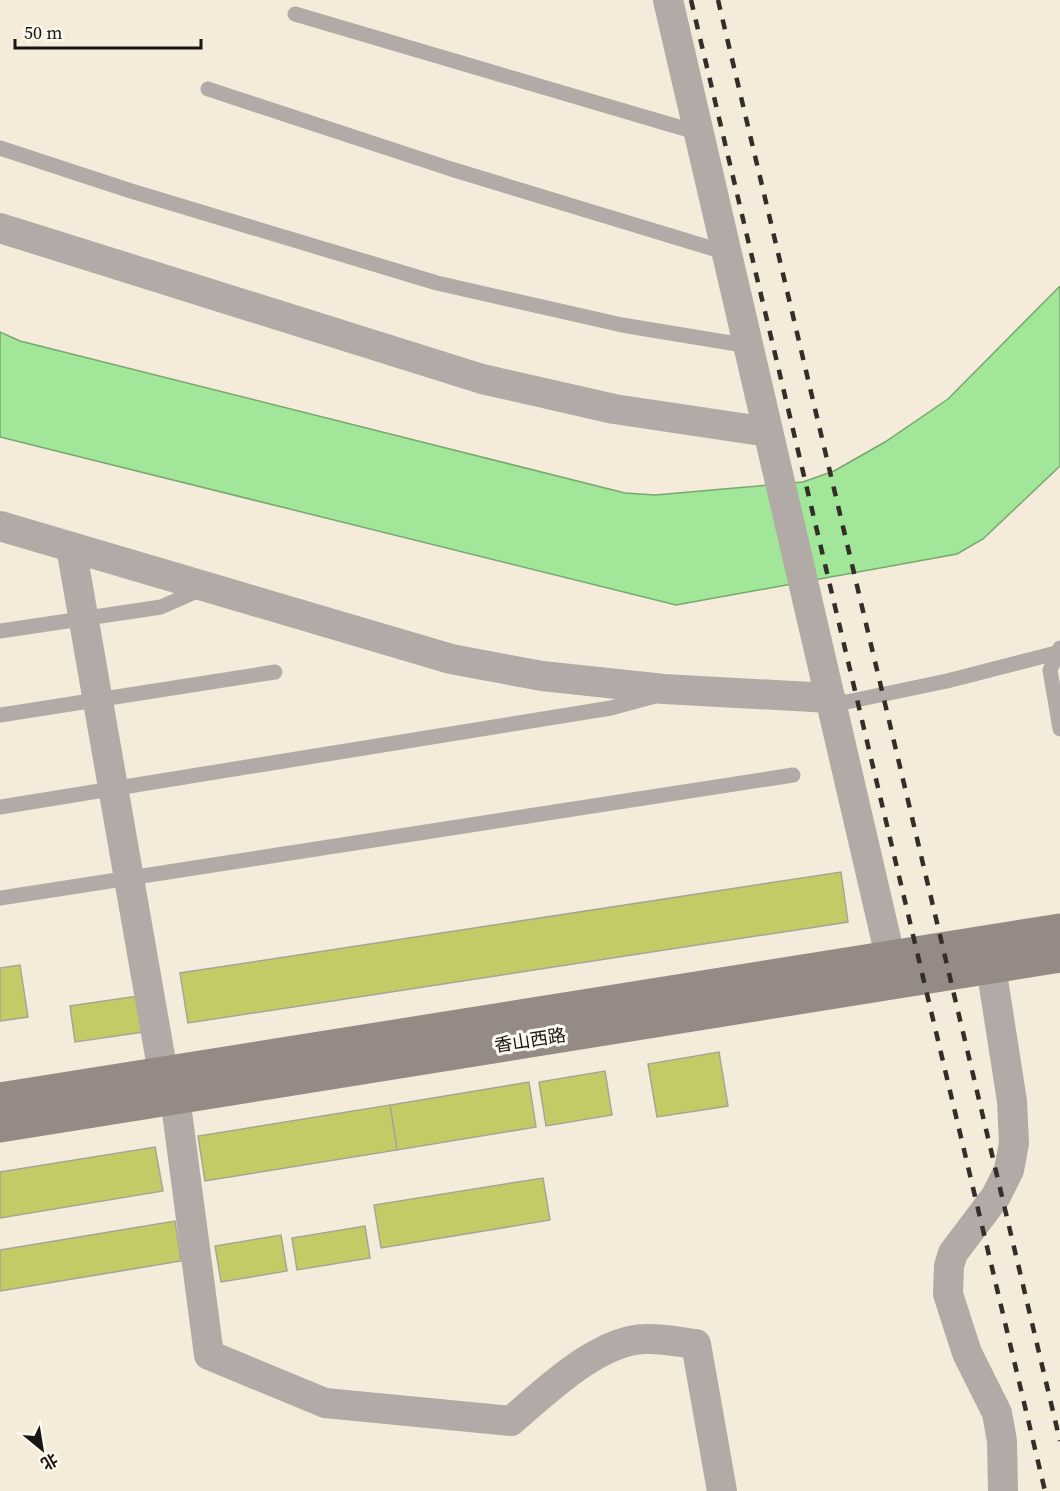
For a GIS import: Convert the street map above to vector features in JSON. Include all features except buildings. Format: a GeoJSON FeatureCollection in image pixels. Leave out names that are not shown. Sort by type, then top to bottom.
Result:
{"type":"FeatureCollection","features":[{"type":"Feature","properties":{"kind":"main road","name":"香山西路"},"geometry":{"type":"LineString","coordinates":[[0,1126],[169,1085],[890,956],[1060,930]]}},
{"type":"Feature","properties":{"kind":"main road","name":"香山西路"},"geometry":{"type":"LineString","coordinates":[[0,1099],[169,1085],[1060,956]]}},
{"type":"Feature","properties":{"kind":"street"},"geometry":{"type":"LineString","coordinates":[[668,0],[890,956]]}},
{"type":"Feature","properties":{"kind":"street"},"geometry":{"type":"LineString","coordinates":[[0,228],[482,379],[614,409],[770,440]]}},
{"type":"Feature","properties":{"kind":"street"},"geometry":{"type":"LineString","coordinates":[[3,528],[451,659],[542,676],[679,690],[831,701]]}},
{"type":"Feature","properties":{"kind":"street"},"geometry":{"type":"LineString","coordinates":[[71,547],[129,878],[169,1085],[209,1355],[325,1403],[511,1421],[548,1388],[611,1346],[644,1339],[696,1344],[722,1491]]}},
{"type":"Feature","properties":{"kind":"street"},"geometry":{"type":"LineString","coordinates":[[991,967],[1012,1101],[1014,1143],[1009,1170],[996,1196],[953,1253],[949,1266],[948,1294],[967,1353],[997,1413],[1002,1441],[1004,1491]]}},
{"type":"Feature","properties":{"kind":"lane"},"geometry":{"type":"LineString","coordinates":[[296,14],[699,133]]}},
{"type":"Feature","properties":{"kind":"lane"},"geometry":{"type":"LineString","coordinates":[[208,89],[451,169],[727,254]]}},
{"type":"Feature","properties":{"kind":"lane"},"geometry":{"type":"LineString","coordinates":[[0,148],[130,191],[437,283],[622,325],[748,346]]}},
{"type":"Feature","properties":{"kind":"lane"},"geometry":{"type":"LineString","coordinates":[[0,631],[161,607],[207,587]]}},
{"type":"Feature","properties":{"kind":"lane"},"geometry":{"type":"LineString","coordinates":[[831,701],[947,681],[1058,650]]}},
{"type":"Feature","properties":{"kind":"lane"},"geometry":{"type":"LineString","coordinates":[[1058,650],[1050,670],[1060,729]]}},
{"type":"Feature","properties":{"kind":"lane"},"geometry":{"type":"LineString","coordinates":[[0,715],[275,672]]}},
{"type":"Feature","properties":{"kind":"lane"},"geometry":{"type":"LineString","coordinates":[[0,807],[611,708],[679,690]]}},
{"type":"Feature","properties":{"kind":"lane"},"geometry":{"type":"LineString","coordinates":[[0,898],[794,776]]}},
{"type":"Feature","properties":{"kind":"shaded area"},"geometry":{"type":"Polygon","coordinates":[[[1060,286],[1060,466],[983,539],[957,554],[676,605],[0,437],[0,332],[20,341],[625,493],[655,495],[803,482],[834,471],[885,442],[948,399],[1060,286]]]}},
{"type":"Feature","properties":{"kind":"railway"},"geometry":{"type":"LineString","coordinates":[[691,0],[1045,1491]]}},
{"type":"Feature","properties":{"kind":"railway"},"geometry":{"type":"LineString","coordinates":[[718,0],[1060,1441]]}}]}
